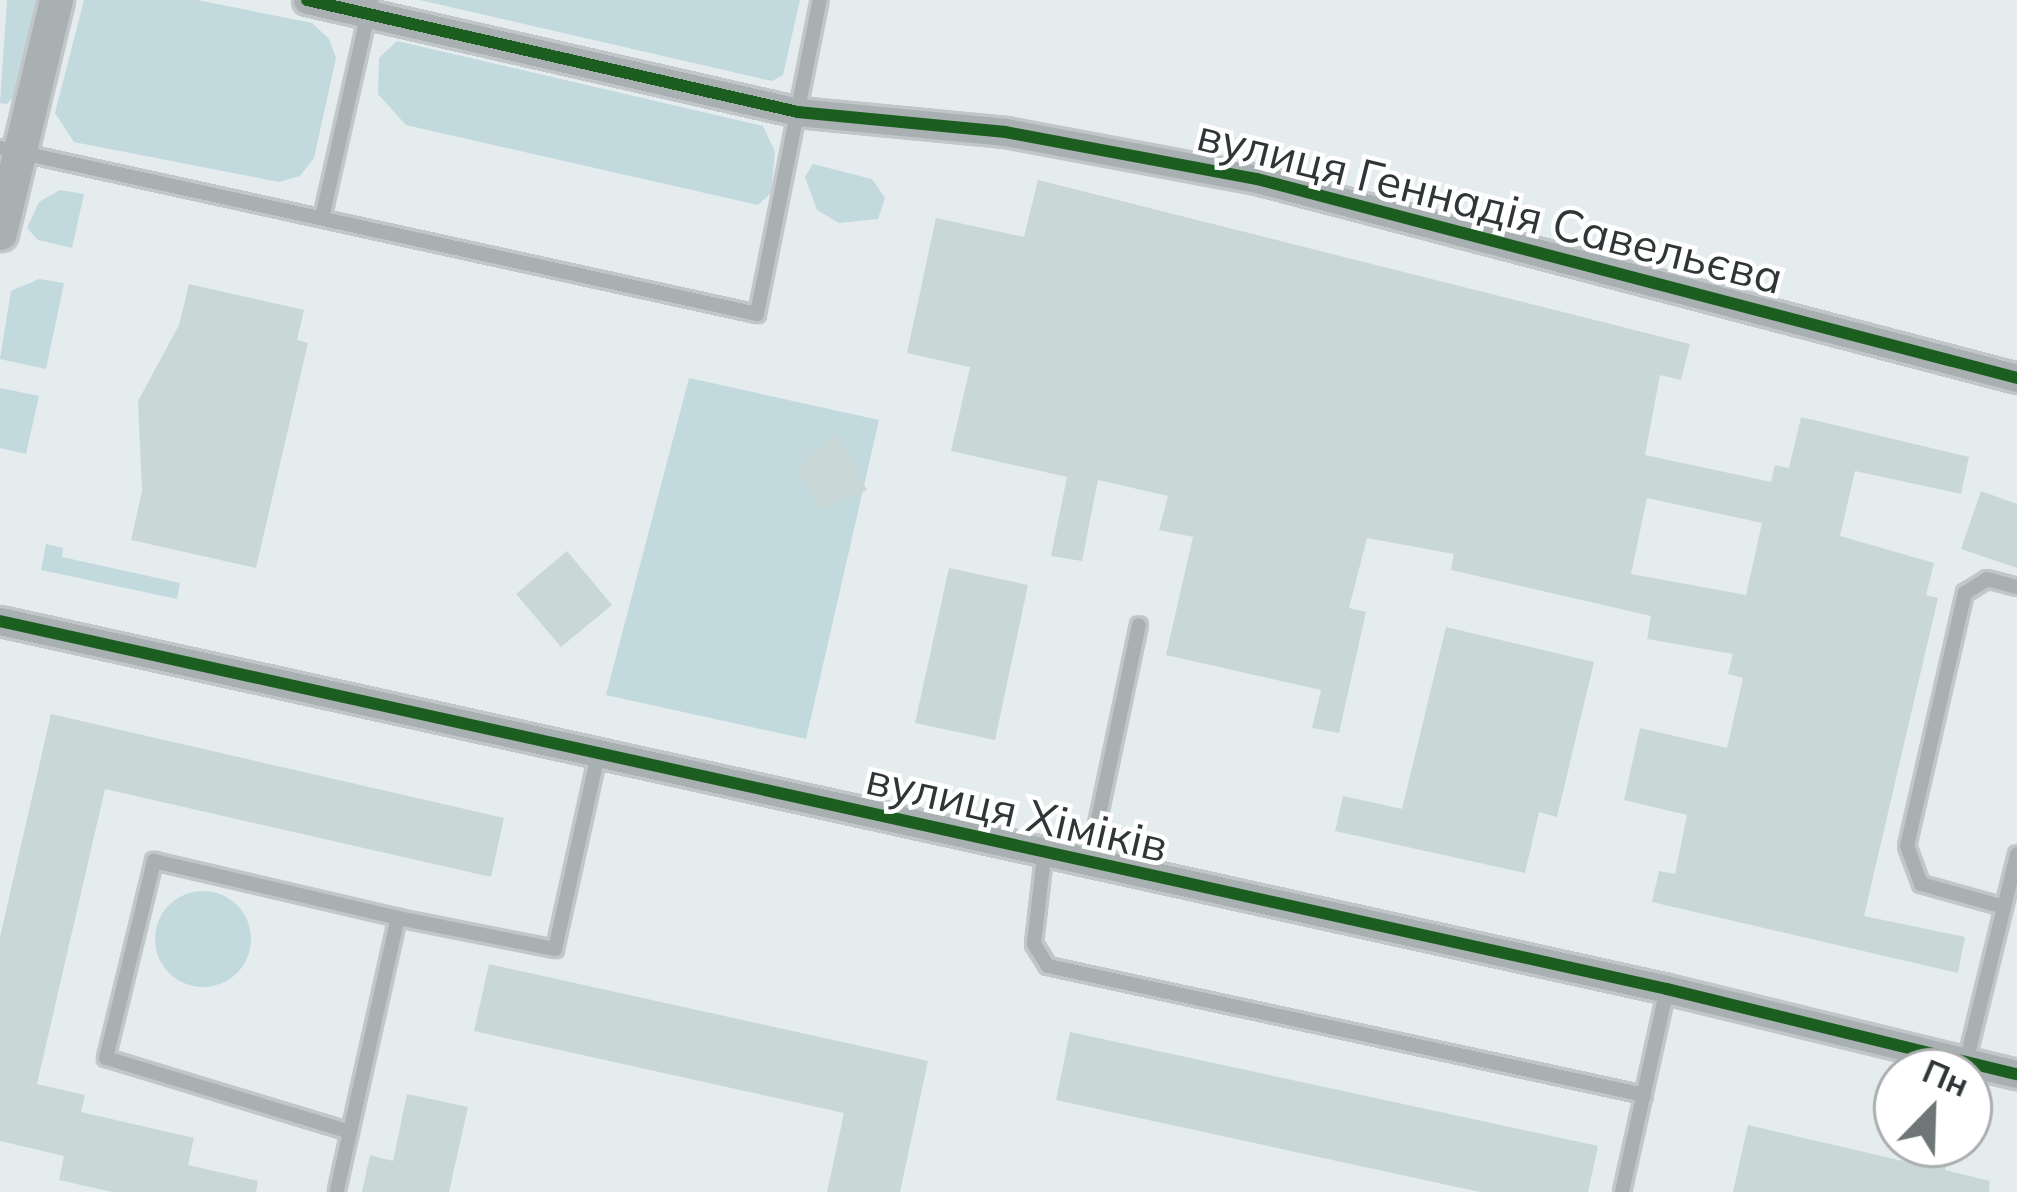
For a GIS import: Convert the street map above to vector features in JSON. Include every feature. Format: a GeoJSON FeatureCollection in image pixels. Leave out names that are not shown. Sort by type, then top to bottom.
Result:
{"type":"FeatureCollection","features":[{"type":"Feature","properties":{"kind":"street"},"geometry":{"type":"LineString","coordinates":[[0,233],[10,150],[56,0]]}},
{"type":"Feature","properties":{"kind":"street","name":"вулиця Геннадія Савельєва"},"geometry":{"type":"LineString","coordinates":[[307,0],[369,7],[798,112],[1005,132],[1257,178],[2017,378]]}},
{"type":"Feature","properties":{"kind":"street","name":"вулиця Хіміків"},"geometry":{"type":"LineString","coordinates":[[0,621],[1088,867],[1666,989],[1905,1048]]}},
{"type":"Feature","properties":{"kind":"lane"},"geometry":{"type":"LineString","coordinates":[[10,150],[757,314],[820,0]]}},
{"type":"Feature","properties":{"kind":"lane"},"geometry":{"type":"LineString","coordinates":[[322,218],[369,7]]}},
{"type":"Feature","properties":{"kind":"lane"},"geometry":{"type":"LineString","coordinates":[[2004,907],[1921,884],[1907,846],[1965,593],[1987,579],[2017,587]]}},
{"type":"Feature","properties":{"kind":"lane"},"geometry":{"type":"LineString","coordinates":[[1088,867],[1139,625]]}},
{"type":"Feature","properties":{"kind":"lane"},"geometry":{"type":"LineString","coordinates":[[350,1132],[106,1058],[154,861],[555,949],[598,755]]}},
{"type":"Feature","properties":{"kind":"lane"},"geometry":{"type":"LineString","coordinates":[[1970,1048],[2017,854]]}},
{"type":"Feature","properties":{"kind":"lane"},"geometry":{"type":"LineString","coordinates":[[1044,857],[1034,944],[1048,966],[1644,1095]]}},
{"type":"Feature","properties":{"kind":"lane"},"geometry":{"type":"LineString","coordinates":[[338,1190],[398,918]]}},
{"type":"Feature","properties":{"kind":"lane"},"geometry":{"type":"LineString","coordinates":[[1622,1192],[1666,989]]}},
{"type":"Feature","properties":{"kind":"shaded area"},"geometry":{"type":"Polygon","coordinates":[[[7,0],[38,0],[19,90],[7,104],[0,103],[7,0]]]}},
{"type":"Feature","properties":{"kind":"shaded area"},"geometry":{"type":"Polygon","coordinates":[[[84,0],[197,0],[312,23],[329,39],[336,58],[314,158],[300,176],[279,182],[74,142],[55,113],[84,0]]]}},
{"type":"Feature","properties":{"kind":"shaded area"},"geometry":{"type":"Polygon","coordinates":[[[420,0],[800,0],[783,75],[772,81],[420,0]]]}},
{"type":"Feature","properties":{"kind":"shaded area"},"geometry":{"type":"Polygon","coordinates":[[[397,41],[763,126],[775,152],[771,193],[758,205],[406,125],[378,94],[379,58],[397,41]]]}},
{"type":"Feature","properties":{"kind":"shaded area"},"geometry":{"type":"Polygon","coordinates":[[[813,164],[872,179],[885,198],[878,219],[839,223],[817,210],[805,177],[813,164]]]}},
{"type":"Feature","properties":{"kind":"shaded area"},"geometry":{"type":"Polygon","coordinates":[[[60,190],[84,194],[72,248],[38,240],[27,228],[39,202],[60,190]]]}},
{"type":"Feature","properties":{"kind":"shaded area"},"geometry":{"type":"Polygon","coordinates":[[[39,279],[64,283],[46,369],[0,359],[11,291],[39,279]]]}},
{"type":"Feature","properties":{"kind":"shaded area"},"geometry":{"type":"Polygon","coordinates":[[[689,378],[879,420],[806,739],[606,695],[689,378]]]}},
{"type":"Feature","properties":{"kind":"shaded area"},"geometry":{"type":"Polygon","coordinates":[[[0,388],[39,396],[26,454],[0,448],[0,388]]]}},
{"type":"Feature","properties":{"kind":"shaded area"},"geometry":{"type":"Polygon","coordinates":[[[46,544],[63,548],[62,557],[180,583],[177,599],[41,570],[46,544]]]}},
{"type":"Feature","properties":{"kind":"shaded area"},"geometry":{"type":"Polygon","coordinates":[[[203,891],[237,905],[251,939],[237,973],[203,987],[169,973],[155,939],[169,905],[203,891]]]}},
{"type":"Feature","properties":{"kind":"building"},"geometry":{"type":"Polygon","coordinates":[[[1038,180],[1690,344],[1681,380],[1660,375],[1645,455],[1771,482],[1775,465],[1789,468],[1801,417],[1969,457],[1961,494],[1855,471],[1840,536],[1934,563],[1926,595],[1938,598],[1864,916],[1965,937],[1958,973],[1652,902],[1659,871],[1675,874],[1687,815],[1624,800],[1640,728],[1727,748],[1743,678],[1728,674],[1733,654],[1647,639],[1651,616],[1451,570],[1454,554],[1367,538],[1349,608],[1366,612],[1339,733],[1312,728],[1321,690],[1166,655],[1193,537],[1159,530],[1168,496],[1098,480],[1082,561],[1051,556],[1067,477],[951,451],[970,367],[907,353],[936,218],[1024,237],[1038,180]],[[1647,498],[1631,574],[1746,595],[1762,523],[1647,498]]]}},
{"type":"Feature","properties":{"kind":"building"},"geometry":{"type":"Polygon","coordinates":[[[189,284],[304,310],[297,340],[308,343],[256,568],[131,540],[142,491],[138,401],[179,325],[189,284]]]}},
{"type":"Feature","properties":{"kind":"building"},"geometry":{"type":"Polygon","coordinates":[[[837,434],[867,490],[822,511],[796,466],[837,434]]]}},
{"type":"Feature","properties":{"kind":"building"},"geometry":{"type":"Polygon","coordinates":[[[1981,491],[2017,504],[2017,568],[1961,549],[1981,491]]]}},
{"type":"Feature","properties":{"kind":"building"},"geometry":{"type":"Polygon","coordinates":[[[567,551],[612,605],[561,647],[516,594],[567,551]]]}},
{"type":"Feature","properties":{"kind":"building"},"geometry":{"type":"Polygon","coordinates":[[[949,568],[1028,585],[995,740],[915,723],[949,568]]]}},
{"type":"Feature","properties":{"kind":"building"},"geometry":{"type":"Polygon","coordinates":[[[1446,627],[1594,662],[1557,817],[1539,812],[1525,873],[1335,831],[1343,796],[1402,809],[1446,627]]]}},
{"type":"Feature","properties":{"kind":"building"},"geometry":{"type":"Polygon","coordinates":[[[51,714],[504,818],[491,877],[105,789],[37,1084],[85,1095],[81,1112],[194,1138],[188,1165],[258,1181],[256,1192],[112,1192],[59,1180],[64,1156],[0,1141],[0,937],[51,714]]]}},
{"type":"Feature","properties":{"kind":"building"},"geometry":{"type":"Polygon","coordinates":[[[489,964],[928,1061],[900,1192],[827,1192],[844,1113],[474,1031],[489,964]]]}},
{"type":"Feature","properties":{"kind":"building"},"geometry":{"type":"Polygon","coordinates":[[[1070,1032],[1598,1146],[1588,1192],[1480,1192],[1056,1100],[1070,1032]]]}},
{"type":"Feature","properties":{"kind":"building"},"geometry":{"type":"Polygon","coordinates":[[[407,1094],[468,1107],[449,1192],[362,1192],[370,1155],[393,1161],[407,1094]]]}},
{"type":"Feature","properties":{"kind":"building"},"geometry":{"type":"Polygon","coordinates":[[[1748,1125],[1873,1154],[1873,1168],[1945,1168],[1990,1181],[1989,1192],[1733,1192],[1748,1125]]]}},
{"type":"Feature","properties":{"kind":"cycle path"},"geometry":{"type":"LineString","coordinates":[[307,0],[798,112],[1005,132],[1257,179],[2017,378]]}},
{"type":"Feature","properties":{"kind":"cycle path"},"geometry":{"type":"LineString","coordinates":[[0,621],[1667,989],[2017,1074]]}}]}
